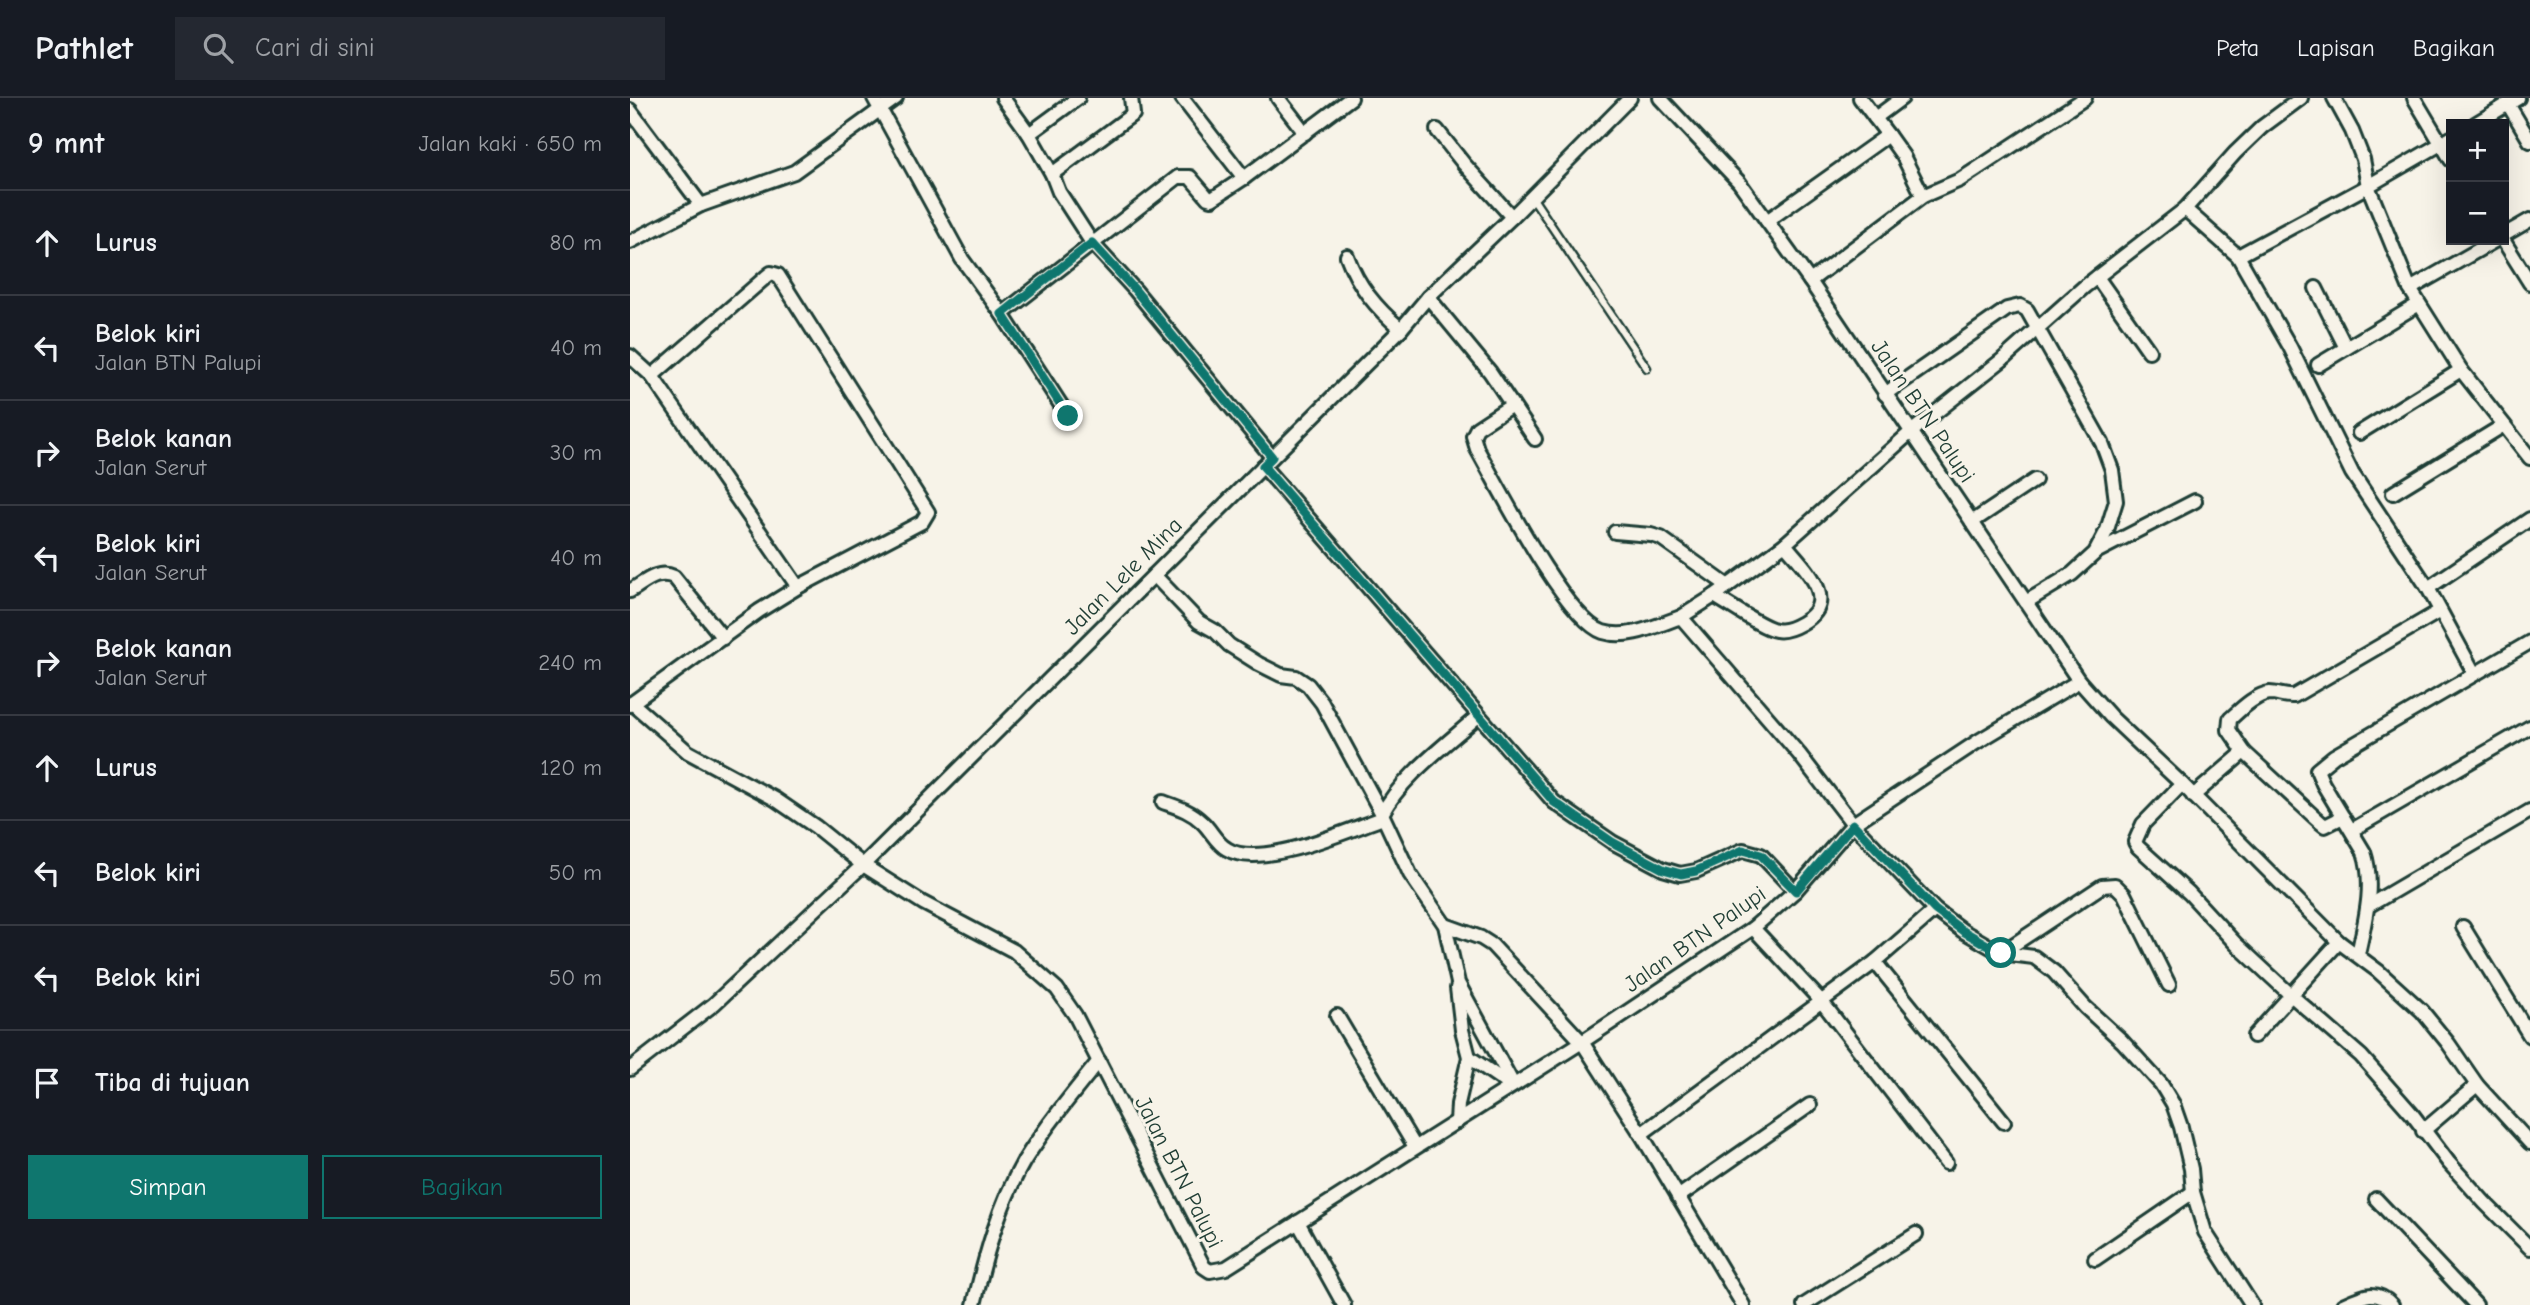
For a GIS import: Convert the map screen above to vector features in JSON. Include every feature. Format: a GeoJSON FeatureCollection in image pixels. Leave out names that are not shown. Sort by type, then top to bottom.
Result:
{"type":"FeatureCollection","features":[{"type":"Feature","properties":{"kind":"street"},"geometry":{"type":"LineString","coordinates":[[630,242],[701,205],[794,172],[878,103],[896,98]]}},
{"type":"Feature","properties":{"kind":"street"},"geometry":{"type":"LineString","coordinates":[[1003,98],[1029,134],[1059,192],[1092,243],[1135,290],[1268,462],[1478,716],[1554,802],[1612,842],[1663,869],[1681,874],[1696,871],[1734,853],[1751,851],[1761,855],[1796,891]]}},
{"type":"Feature","properties":{"kind":"street"},"geometry":{"type":"LineString","coordinates":[[1029,134],[1078,98]]}},
{"type":"Feature","properties":{"kind":"street"},"geometry":{"type":"LineString","coordinates":[[1052,174],[1133,114],[1131,98]]}},
{"type":"Feature","properties":{"kind":"street"},"geometry":{"type":"LineString","coordinates":[[1182,98],[1244,178]]}},
{"type":"Feature","properties":{"kind":"street"},"geometry":{"type":"LineString","coordinates":[[1278,98],[1305,133]]}},
{"type":"Feature","properties":{"kind":"street"},"geometry":{"type":"LineString","coordinates":[[1002,314],[1181,176],[1190,177],[1211,200],[1352,98]]}},
{"type":"Feature","properties":{"kind":"street","name":"Jalan Lele Mina"},"geometry":{"type":"LineString","coordinates":[[630,1069],[714,1004],[863,865],[1268,462],[1401,328],[1428,297],[1630,98]]}},
{"type":"Feature","properties":{"kind":"street","name":"Jalan BTN Palupi"},"geometry":{"type":"LineString","coordinates":[[631,704],[688,752],[775,799],[816,827],[863,865],[923,903],[1026,960],[1057,989],[1099,1060],[1204,1267],[1210,1271],[1226,1268],[1582,1042],[1754,928],[1796,891],[1853,824],[1977,742],[2079,681],[1810,281],[1739,182],[1660,98]]}},
{"type":"Feature","properties":{"kind":"street"},"geometry":{"type":"LineString","coordinates":[[1860,98],[1903,156],[1923,196]]}},
{"type":"Feature","properties":{"kind":"street"},"geometry":{"type":"LineString","coordinates":[[1875,118],[1902,98]]}},
{"type":"Feature","properties":{"kind":"street"},"geometry":{"type":"LineString","coordinates":[[1810,281],[1923,196],[1960,180],[2085,98]]}},
{"type":"Feature","properties":{"kind":"street"},"geometry":{"type":"LineString","coordinates":[[1512,405],[1477,428],[1473,436],[1476,449],[1559,589],[1587,621],[1603,632],[1629,634],[1681,617],[1785,544],[1911,432],[2097,277],[2185,209],[2262,127],[2301,98]]}},
{"type":"Feature","properties":{"kind":"street"},"geometry":{"type":"LineString","coordinates":[[2334,98],[2356,140],[2368,186],[2410,289],[2461,370],[2530,458]]}},
{"type":"Feature","properties":{"kind":"street"},"geometry":{"type":"LineString","coordinates":[[2238,256],[2446,141],[2414,98]]}},
{"type":"Feature","properties":{"kind":"street"},"geometry":{"type":"LineString","coordinates":[[2482,119],[2513,101],[2530,141]]}},
{"type":"Feature","properties":{"kind":"street"},"geometry":{"type":"LineString","coordinates":[[878,103],[962,259],[1002,314],[1068,416]]}},
{"type":"Feature","properties":{"kind":"street"},"geometry":{"type":"LineString","coordinates":[[630,110],[701,205]]}},
{"type":"Feature","properties":{"kind":"street"},"geometry":{"type":"LineString","coordinates":[[1437,131],[1512,217]]}},
{"type":"Feature","properties":{"kind":"street"},"geometry":{"type":"LineString","coordinates":[[1767,221],[1888,135]]}},
{"type":"Feature","properties":{"kind":"street"},"geometry":{"type":"LineString","coordinates":[[2185,209],[2238,256],[2290,347],[2352,472],[2427,588],[2474,673]]}},
{"type":"Feature","properties":{"kind":"street"},"geometry":{"type":"LineString","coordinates":[[2509,234],[2530,220]]}},
{"type":"Feature","properties":{"kind":"street"},"geometry":{"type":"LineString","coordinates":[[2410,289],[2487,245]]}},
{"type":"Feature","properties":{"kind":"street"},"geometry":{"type":"LineString","coordinates":[[2507,245],[2530,283]]}},
{"type":"Feature","properties":{"kind":"street"},"geometry":{"type":"LineString","coordinates":[[1347,256],[1366,293],[1401,328]]}},
{"type":"Feature","properties":{"kind":"street"},"geometry":{"type":"LineString","coordinates":[[631,704],[759,611],[798,587],[922,522],[928,512],[778,275],[771,273],[766,277],[652,376]]}},
{"type":"Feature","properties":{"kind":"street"},"geometry":{"type":"LineString","coordinates":[[2097,277],[2148,351]]}},
{"type":"Feature","properties":{"kind":"street"},"geometry":{"type":"LineString","coordinates":[[2316,288],[2346,348]]}},
{"type":"Feature","properties":{"kind":"street"},"geometry":{"type":"LineString","coordinates":[[1428,297],[1490,372],[1535,439]]}},
{"type":"Feature","properties":{"kind":"street"},"geometry":{"type":"LineString","coordinates":[[2318,365],[2419,304]]}},
{"type":"Feature","properties":{"kind":"street"},"geometry":{"type":"LineString","coordinates":[[1885,394],[2014,307],[2020,306],[2027,310],[2102,443],[2112,470],[2116,501],[2107,530],[2095,553]]}},
{"type":"Feature","properties":{"kind":"street"},"geometry":{"type":"LineString","coordinates":[[630,356],[652,376],[798,587]]}},
{"type":"Feature","properties":{"kind":"street"},"geometry":{"type":"LineString","coordinates":[[2359,433],[2461,370]]}},
{"type":"Feature","properties":{"kind":"street"},"geometry":{"type":"LineString","coordinates":[[2393,493],[2504,425]]}},
{"type":"Feature","properties":{"kind":"street"},"geometry":{"type":"LineString","coordinates":[[1972,522],[2035,480]]}},
{"type":"Feature","properties":{"kind":"street"},"geometry":{"type":"LineString","coordinates":[[2026,601],[2072,574],[2095,553],[2195,501]]}},
{"type":"Feature","properties":{"kind":"street"},"geometry":{"type":"LineString","coordinates":[[2427,588],[2530,519]]}},
{"type":"Feature","properties":{"kind":"street"},"geometry":{"type":"LineString","coordinates":[[1615,532],[1661,538],[1728,586]]}},
{"type":"Feature","properties":{"kind":"street"},"geometry":{"type":"LineString","coordinates":[[1714,596],[1775,631],[1794,627],[1805,621],[1819,607],[1819,591],[1785,544]]}},
{"type":"Feature","properties":{"kind":"street"},"geometry":{"type":"LineString","coordinates":[[630,592],[656,575],[667,574],[674,577],[723,638]]}},
{"type":"Feature","properties":{"kind":"street"},"geometry":{"type":"LineString","coordinates":[[1154,575],[1199,622],[1215,631],[1229,645],[1259,664],[1281,675],[1297,677],[1308,685],[1322,703],[1410,874],[1445,925],[1458,983],[1462,1030],[1469,1057],[1458,1104],[1457,1122]]}},
{"type":"Feature","properties":{"kind":"street"},"geometry":{"type":"LineString","coordinates":[[2343,817],[2325,826],[2244,752],[2229,730],[2230,719],[2258,696],[2271,693],[2284,697],[2294,696],[2440,611]]}},
{"type":"Feature","properties":{"kind":"street"},"geometry":{"type":"LineString","coordinates":[[1681,617],[1799,754],[1853,824],[1935,910],[1963,931],[2001,953],[2034,957],[2054,972],[2161,1083],[2173,1104],[2181,1127],[2191,1169],[2193,1192],[2208,1240],[2252,1305]]}},
{"type":"Feature","properties":{"kind":"street"},"geometry":{"type":"LineString","coordinates":[[2358,954],[2368,906],[2368,863],[2352,830],[2323,784],[2318,770],[2322,765],[2474,673],[2530,642]]}},
{"type":"Feature","properties":{"kind":"street"},"geometry":{"type":"LineString","coordinates":[[2079,681],[2111,717],[2182,784],[2339,942],[2358,954],[2422,1011],[2477,1085],[2530,1143]]}},
{"type":"Feature","properties":{"kind":"street"},"geometry":{"type":"LineString","coordinates":[[1163,802],[1187,811],[1202,822],[1227,849],[1240,855],[1261,856],[1301,847],[1382,816],[1396,794],[1422,766],[1478,716]]}},
{"type":"Feature","properties":{"kind":"street"},"geometry":{"type":"LineString","coordinates":[[2352,830],[2530,727]]}},
{"type":"Feature","properties":{"kind":"street"},"geometry":{"type":"LineString","coordinates":[[2193,796],[2244,752]]}},
{"type":"Feature","properties":{"kind":"street"},"geometry":{"type":"LineString","coordinates":[[2182,784],[2143,824],[2135,842],[2138,847],[2189,893],[2236,944],[2361,1056],[2485,1203],[2530,1248]]}},
{"type":"Feature","properties":{"kind":"street"},"geometry":{"type":"LineString","coordinates":[[2368,906],[2530,811]]}},
{"type":"Feature","properties":{"kind":"street"},"geometry":{"type":"LineString","coordinates":[[2001,953],[2102,886],[2115,885],[2124,894],[2169,985]]}},
{"type":"Feature","properties":{"kind":"street"},"geometry":{"type":"LineString","coordinates":[[1641,1134],[1875,962],[1935,910]]}},
{"type":"Feature","properties":{"kind":"street"},"geometry":{"type":"LineString","coordinates":[[1445,925],[1481,938],[1492,945],[1582,1042],[1641,1134],[1742,1305]]}},
{"type":"Feature","properties":{"kind":"street"},"geometry":{"type":"LineString","coordinates":[[2463,927],[2530,1036]]}},
{"type":"Feature","properties":{"kind":"street"},"geometry":{"type":"LineString","coordinates":[[1754,928],[1822,1002],[1946,1163]]}},
{"type":"Feature","properties":{"kind":"street"},"geometry":{"type":"LineString","coordinates":[[2254,1036],[2339,942]]}},
{"type":"Feature","properties":{"kind":"street"},"geometry":{"type":"LineString","coordinates":[[1875,962],[2004,1122]]}},
{"type":"Feature","properties":{"kind":"street"},"geometry":{"type":"LineString","coordinates":[[1458,983],[1512,1085]]}},
{"type":"Feature","properties":{"kind":"street"},"geometry":{"type":"LineString","coordinates":[[1338,1016],[1415,1147]]}},
{"type":"Feature","properties":{"kind":"street"},"geometry":{"type":"LineString","coordinates":[[1469,1057],[1512,1085]]}},
{"type":"Feature","properties":{"kind":"street"},"geometry":{"type":"LineString","coordinates":[[974,1305],[980,1277],[1006,1197],[1043,1132],[1099,1060]]}},
{"type":"Feature","properties":{"kind":"street"},"geometry":{"type":"LineString","coordinates":[[2423,1131],[2477,1085]]}},
{"type":"Feature","properties":{"kind":"street"},"geometry":{"type":"LineString","coordinates":[[1678,1197],[1810,1105]]}},
{"type":"Feature","properties":{"kind":"street"},"geometry":{"type":"LineString","coordinates":[[2095,1259],[2193,1192]]}},
{"type":"Feature","properties":{"kind":"street"},"geometry":{"type":"LineString","coordinates":[[2376,1199],[2476,1305]]}},
{"type":"Feature","properties":{"kind":"street"},"geometry":{"type":"LineString","coordinates":[[1298,1222],[1344,1305]]}},
{"type":"Feature","properties":{"kind":"street"},"geometry":{"type":"LineString","coordinates":[[1804,1305],[1916,1234]]}},
{"type":"Feature","properties":{"kind":"street"},"geometry":{"type":"LineString","coordinates":[[2343,1305],[2364,1295],[2376,1294],[2386,1298],[2392,1305]]}},
{"type":"Feature","properties":{"kind":"lane"},"geometry":{"type":"LineString","coordinates":[[1532,197],[1647,368]]}},
{"type":"Feature","properties":{"kind":"route"},"geometry":{"type":"LineString","coordinates":[[1068,416],[1002,314],[1092,243],[1135,290],[1272,457],[1263,466],[1554,802],[1612,842],[1663,869],[1681,874],[1696,871],[1734,853],[1751,851],[1761,855],[1796,891],[1853,824],[1935,910],[1963,931],[2001,953]]}}]}
